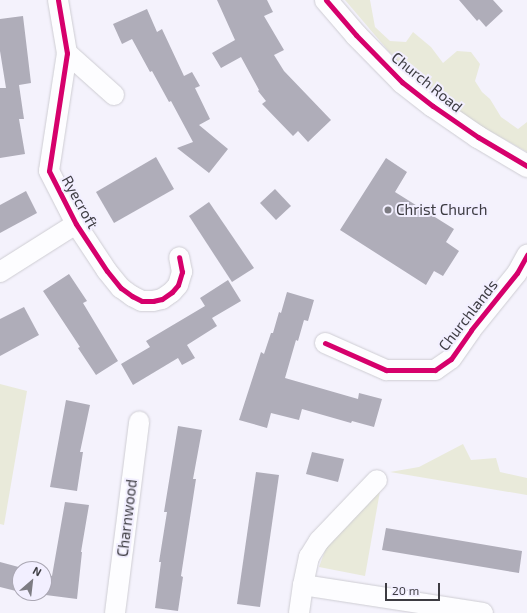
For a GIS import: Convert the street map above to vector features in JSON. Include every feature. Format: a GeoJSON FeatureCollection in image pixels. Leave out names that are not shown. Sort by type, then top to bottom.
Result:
{"type":"FeatureCollection","features":[{"type":"Feature","properties":{"kind":"street","name":"Ryecroft"},"geometry":{"type":"LineString","coordinates":[[58,0],[67,53],[49,171],[76,224],[106,271],[121,288],[142,301],[162,299],[178,285],[182,272],[179,257]]}},
{"type":"Feature","properties":{"kind":"street","name":"Church Road"},"geometry":{"type":"LineString","coordinates":[[326,0],[356,36],[402,82],[433,106],[478,137],[527,166]]}},
{"type":"Feature","properties":{"kind":"street"},"geometry":{"type":"LineString","coordinates":[[67,53],[114,95]]}},
{"type":"Feature","properties":{"kind":"street","name":"Ryecroft"},"geometry":{"type":"LineString","coordinates":[[0,272],[76,224]]}},
{"type":"Feature","properties":{"kind":"street","name":"Churchlands"},"geometry":{"type":"LineString","coordinates":[[325,343],[386,370],[435,370],[451,359],[471,330],[517,273],[527,255]]}},
{"type":"Feature","properties":{"kind":"street","name":"Charnwood"},"geometry":{"type":"LineString","coordinates":[[115,613],[139,422]]}},
{"type":"Feature","properties":{"kind":"street"},"geometry":{"type":"LineString","coordinates":[[299,613],[309,557],[319,541],[377,480]]}},
{"type":"Feature","properties":{"kind":"street"},"geometry":{"type":"LineString","coordinates":[[303,586],[483,613]]}},
{"type":"Feature","properties":{"kind":"green space"},"geometry":{"type":"Polygon","coordinates":[[[345,0],[370,0],[375,27],[390,41],[406,42],[413,32],[431,47],[443,63],[457,51],[471,52],[480,64],[475,81],[482,92],[490,99],[501,117],[518,129],[527,122],[527,152],[426,95],[345,0]]]}},
{"type":"Feature","properties":{"kind":"green space"},"geometry":{"type":"Polygon","coordinates":[[[0,384],[27,391],[4,525],[0,524],[0,384]]]}},
{"type":"Feature","properties":{"kind":"green space"},"geometry":{"type":"Polygon","coordinates":[[[463,444],[471,460],[496,458],[500,472],[527,478],[527,495],[390,472],[419,467],[463,444]]]}},
{"type":"Feature","properties":{"kind":"green space"},"geometry":{"type":"Polygon","coordinates":[[[380,491],[365,576],[319,567],[326,548],[380,491]]]}},
{"type":"Feature","properties":{"kind":"building"},"geometry":{"type":"Polygon","coordinates":[[[217,0],[267,0],[273,12],[264,16],[284,50],[274,55],[284,71],[331,120],[308,142],[298,131],[293,136],[262,104],[266,101],[258,91],[259,90],[241,57],[221,68],[212,53],[235,40],[217,0]]]}},
{"type":"Feature","properties":{"kind":"building"},"geometry":{"type":"Polygon","coordinates":[[[459,0],[493,0],[503,11],[486,27],[479,19],[477,21],[459,0]]]}},
{"type":"Feature","properties":{"kind":"building"},"geometry":{"type":"Polygon","coordinates":[[[147,9],[157,32],[162,29],[184,76],[192,72],[200,86],[195,88],[210,119],[199,125],[228,149],[209,173],[177,148],[193,142],[171,101],[169,102],[152,71],[150,72],[132,39],[122,44],[113,24],[147,9]]]}},
{"type":"Feature","properties":{"kind":"building"},"geometry":{"type":"Polygon","coordinates":[[[23,16],[31,83],[19,85],[24,119],[19,119],[25,154],[0,158],[0,88],[6,88],[0,51],[0,19],[23,16]]]}},
{"type":"Feature","properties":{"kind":"building"},"geometry":{"type":"Polygon","coordinates":[[[156,157],[174,189],[114,223],[96,192],[156,157]]]}},
{"type":"Feature","properties":{"kind":"building","name":"Christ Church"},"geometry":{"type":"Polygon","coordinates":[[[386,158],[407,172],[395,192],[454,229],[446,242],[459,251],[443,276],[434,271],[426,285],[340,230],[386,158]]]}},
{"type":"Feature","properties":{"kind":"building"},"geometry":{"type":"Polygon","coordinates":[[[275,189],[291,206],[276,220],[260,203],[275,189]]]}},
{"type":"Feature","properties":{"kind":"building"},"geometry":{"type":"Polygon","coordinates":[[[26,191],[37,213],[0,233],[0,205],[26,191]]]}},
{"type":"Feature","properties":{"kind":"building"},"geometry":{"type":"Polygon","coordinates":[[[209,202],[254,268],[232,282],[189,216],[209,202]]]}},
{"type":"Feature","properties":{"kind":"building"},"geometry":{"type":"Polygon","coordinates":[[[69,274],[87,301],[83,303],[118,361],[96,375],[78,348],[80,347],[43,291],[69,274]]]}},
{"type":"Feature","properties":{"kind":"building"},"geometry":{"type":"Polygon","coordinates":[[[228,280],[241,301],[212,318],[217,326],[187,345],[195,358],[182,365],[178,358],[133,385],[121,364],[150,347],[146,341],[205,306],[200,298],[228,280]]]}},
{"type":"Feature","properties":{"kind":"building"},"geometry":{"type":"Polygon","coordinates":[[[287,292],[314,300],[308,321],[304,320],[298,341],[296,340],[285,378],[358,399],[359,393],[382,399],[374,427],[352,421],[351,423],[302,409],[299,420],[271,413],[267,428],[239,420],[261,352],[264,354],[271,333],[273,333],[279,312],[281,313],[287,292]]]}},
{"type":"Feature","properties":{"kind":"building"},"geometry":{"type":"Polygon","coordinates":[[[24,307],[39,335],[0,356],[0,319],[24,307]]]}},
{"type":"Feature","properties":{"kind":"building"},"geometry":{"type":"Polygon","coordinates":[[[66,400],[90,405],[80,452],[83,452],[77,491],[50,487],[66,400]]]}},
{"type":"Feature","properties":{"kind":"building"},"geometry":{"type":"Polygon","coordinates":[[[178,426],[202,430],[193,479],[196,479],[181,576],[183,577],[178,611],[155,608],[161,562],[159,562],[167,512],[164,512],[178,426]]]}},
{"type":"Feature","properties":{"kind":"building"},"geometry":{"type":"Polygon","coordinates":[[[312,452],[344,459],[338,482],[306,474],[312,452]]]}},
{"type":"Feature","properties":{"kind":"building"},"geometry":{"type":"Polygon","coordinates":[[[256,472],[279,475],[260,607],[237,604],[256,472]]]}},
{"type":"Feature","properties":{"kind":"building"},"geometry":{"type":"Polygon","coordinates":[[[65,502],[89,505],[81,552],[77,599],[52,596],[52,576],[65,502]]]}},
{"type":"Feature","properties":{"kind":"building"},"geometry":{"type":"Polygon","coordinates":[[[386,528],[522,551],[519,573],[382,550],[386,528]]]}},
{"type":"Feature","properties":{"kind":"building"},"geometry":{"type":"Polygon","coordinates":[[[0,562],[12,565],[12,590],[0,587],[0,562]]]}},
{"type":"Feature","properties":{"kind":"cycle path"},"geometry":{"type":"LineString","coordinates":[[58,0],[67,53],[49,171],[76,224],[107,271],[121,288],[132,296],[142,301],[153,301],[162,299],[172,292],[178,285],[182,272],[179,257]]}},
{"type":"Feature","properties":{"kind":"cycle path"},"geometry":{"type":"LineString","coordinates":[[326,0],[356,35],[402,82],[433,106],[478,137],[527,166]]}},
{"type":"Feature","properties":{"kind":"cycle path"},"geometry":{"type":"LineString","coordinates":[[325,343],[386,370],[435,370],[451,359],[471,330],[517,273],[527,255]]}},
{"type":"Feature","properties":{"kind":"place","name":"Christ Church"},"geometry":{"type":"Point","coordinates":[388,210]}}]}
